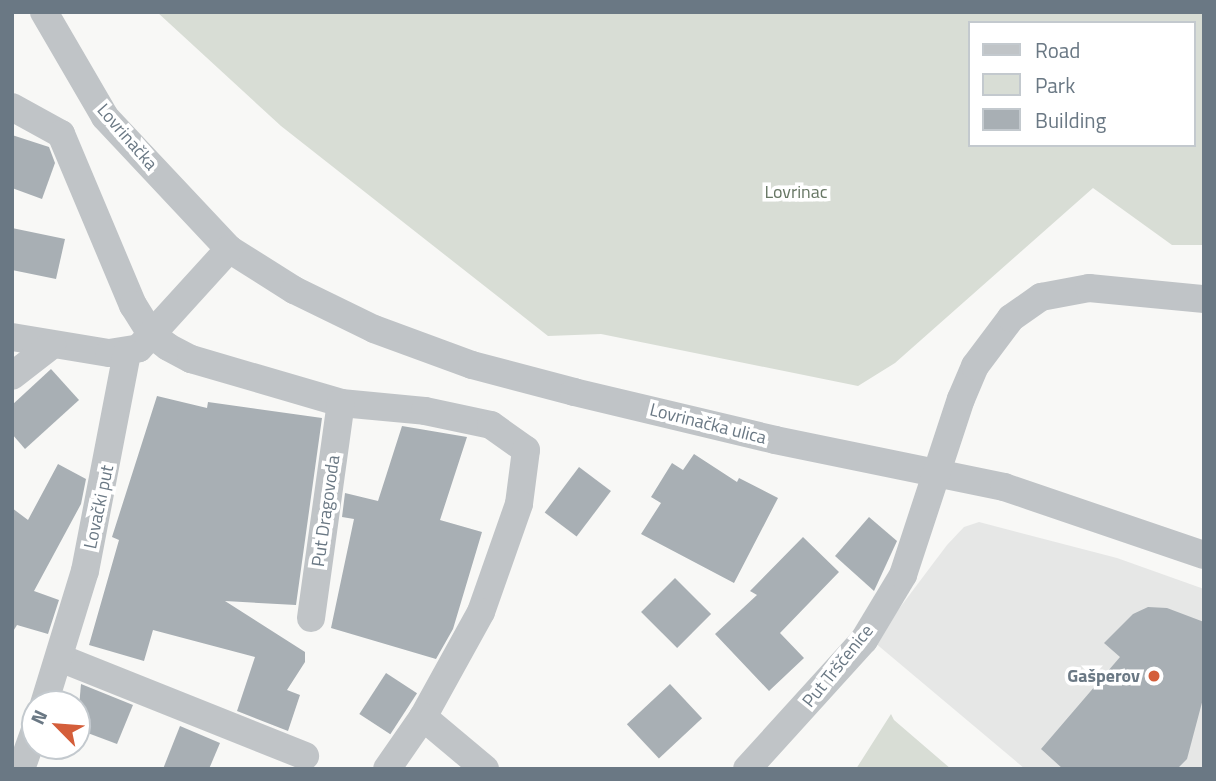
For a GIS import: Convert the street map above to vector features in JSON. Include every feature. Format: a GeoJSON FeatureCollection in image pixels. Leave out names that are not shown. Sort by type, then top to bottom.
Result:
{"type":"FeatureCollection","features":[{"type":"Feature","properties":{"kind":"street","name":"Lovrinačka"},"geometry":{"type":"LineString","coordinates":[[44,12],[105,117],[229,249]]}},
{"type":"Feature","properties":{"kind":"street"},"geometry":{"type":"LineString","coordinates":[[12,107],[61,134],[115,267],[151,334],[191,359],[341,403],[425,411],[491,425],[526,450],[519,504],[481,611],[423,718],[387,769]]}},
{"type":"Feature","properties":{"kind":"street"},"geometry":{"type":"LineString","coordinates":[[12,337],[52,345],[127,353],[151,334],[229,249]]}},
{"type":"Feature","properties":{"kind":"street","name":"Lovrinačka ulica"},"geometry":{"type":"LineString","coordinates":[[229,249],[294,290],[374,329],[472,365],[775,440],[1004,487],[1204,555]]}},
{"type":"Feature","properties":{"kind":"street"},"geometry":{"type":"LineString","coordinates":[[940,473],[957,408],[975,366],[1011,318],[1041,297],[1089,288],[1204,299]]}},
{"type":"Feature","properties":{"kind":"street"},"geometry":{"type":"LineString","coordinates":[[12,376],[52,345]]}},
{"type":"Feature","properties":{"kind":"street","name":"Lovački put"},"geometry":{"type":"LineString","coordinates":[[49,690],[60,658],[103,490],[127,353]]}},
{"type":"Feature","properties":{"kind":"street","name":"Put Dragovoda"},"geometry":{"type":"LineString","coordinates":[[311,618],[341,403]]}},
{"type":"Feature","properties":{"kind":"street","name":"Put Trščenice"},"geometry":{"type":"LineString","coordinates":[[747,769],[863,640],[903,575],[940,473]]}},
{"type":"Feature","properties":{"kind":"street"},"geometry":{"type":"LineString","coordinates":[[60,658],[305,756]]}},
{"type":"Feature","properties":{"kind":"street"},"geometry":{"type":"LineString","coordinates":[[423,718],[485,769]]}},
{"type":"Feature","properties":{"kind":"shaded area"},"geometry":{"type":"Polygon","coordinates":[[[979,522],[1117,558],[1204,589],[1204,769],[1025,769],[874,642],[947,545],[964,527],[979,522]]]}},
{"type":"Feature","properties":{"kind":"green space","name":"Lovrinac"},"geometry":{"type":"Polygon","coordinates":[[[157,12],[1204,12],[1204,245],[1172,245],[1093,188],[895,363],[858,386],[601,334],[548,336],[281,126],[157,12]]]}},
{"type":"Feature","properties":{"kind":"green space"},"geometry":{"type":"Polygon","coordinates":[[[891,714],[894,720],[951,769],[856,769],[891,714]]]}},
{"type":"Feature","properties":{"kind":"building"},"geometry":{"type":"Polygon","coordinates":[[[12,135],[49,147],[55,163],[42,199],[12,188],[12,135]]]}},
{"type":"Feature","properties":{"kind":"building"},"geometry":{"type":"Polygon","coordinates":[[[12,228],[65,239],[56,279],[12,270],[12,228]]]}},
{"type":"Feature","properties":{"kind":"building"},"geometry":{"type":"Polygon","coordinates":[[[51,369],[79,400],[25,449],[12,434],[12,405],[51,369]]]}},
{"type":"Feature","properties":{"kind":"building"},"geometry":{"type":"Polygon","coordinates":[[[157,396],[207,408],[208,402],[322,418],[296,605],[225,601],[305,652],[305,662],[287,690],[300,695],[288,731],[237,711],[255,657],[153,630],[144,661],[89,645],[119,540],[112,537],[157,396]]]}},
{"type":"Feature","properties":{"kind":"building"},"geometry":{"type":"Polygon","coordinates":[[[402,426],[467,437],[440,520],[482,532],[453,629],[436,659],[331,628],[354,519],[342,517],[345,493],[378,501],[402,426]]]}},
{"type":"Feature","properties":{"kind":"building"},"geometry":{"type":"Polygon","coordinates":[[[694,454],[737,482],[739,478],[778,498],[734,583],[641,534],[661,503],[651,497],[672,463],[683,470],[694,454]]]}},
{"type":"Feature","properties":{"kind":"building"},"geometry":{"type":"Polygon","coordinates":[[[58,464],[86,479],[81,504],[34,591],[59,600],[48,634],[17,625],[12,633],[12,508],[28,520],[58,464]]]}},
{"type":"Feature","properties":{"kind":"building"},"geometry":{"type":"Polygon","coordinates":[[[579,467],[611,491],[577,537],[545,513],[579,467]]]}},
{"type":"Feature","properties":{"kind":"building"},"geometry":{"type":"Polygon","coordinates":[[[869,517],[897,541],[874,591],[835,556],[869,517]]]}},
{"type":"Feature","properties":{"kind":"building"},"geometry":{"type":"Polygon","coordinates":[[[803,537],[839,572],[780,633],[804,658],[769,691],[715,634],[757,595],[750,591],[803,537]]]}},
{"type":"Feature","properties":{"kind":"building"},"geometry":{"type":"Polygon","coordinates":[[[675,578],[711,614],[677,648],[641,612],[675,578]]]}},
{"type":"Feature","properties":{"kind":"building","name":"Gašperov"},"geometry":{"type":"Polygon","coordinates":[[[1148,607],[1167,608],[1204,622],[1204,695],[1187,759],[1177,769],[1063,769],[1041,749],[1120,657],[1104,643],[1133,614],[1148,607]]]}},
{"type":"Feature","properties":{"kind":"building"},"geometry":{"type":"Polygon","coordinates":[[[386,673],[417,693],[390,734],[359,714],[386,673]]]}},
{"type":"Feature","properties":{"kind":"building"},"geometry":{"type":"Polygon","coordinates":[[[81,684],[133,705],[117,744],[91,734],[91,690],[80,690],[81,684]]]}},
{"type":"Feature","properties":{"kind":"building"},"geometry":{"type":"Polygon","coordinates":[[[670,684],[702,718],[659,759],[627,724],[670,684]]]}},
{"type":"Feature","properties":{"kind":"building"},"geometry":{"type":"Polygon","coordinates":[[[180,726],[220,743],[209,769],[163,769],[180,726]]]}},
{"type":"Feature","properties":{"kind":"place","name":"Gašperov"},"geometry":{"type":"Point","coordinates":[1154,676]}}]}
